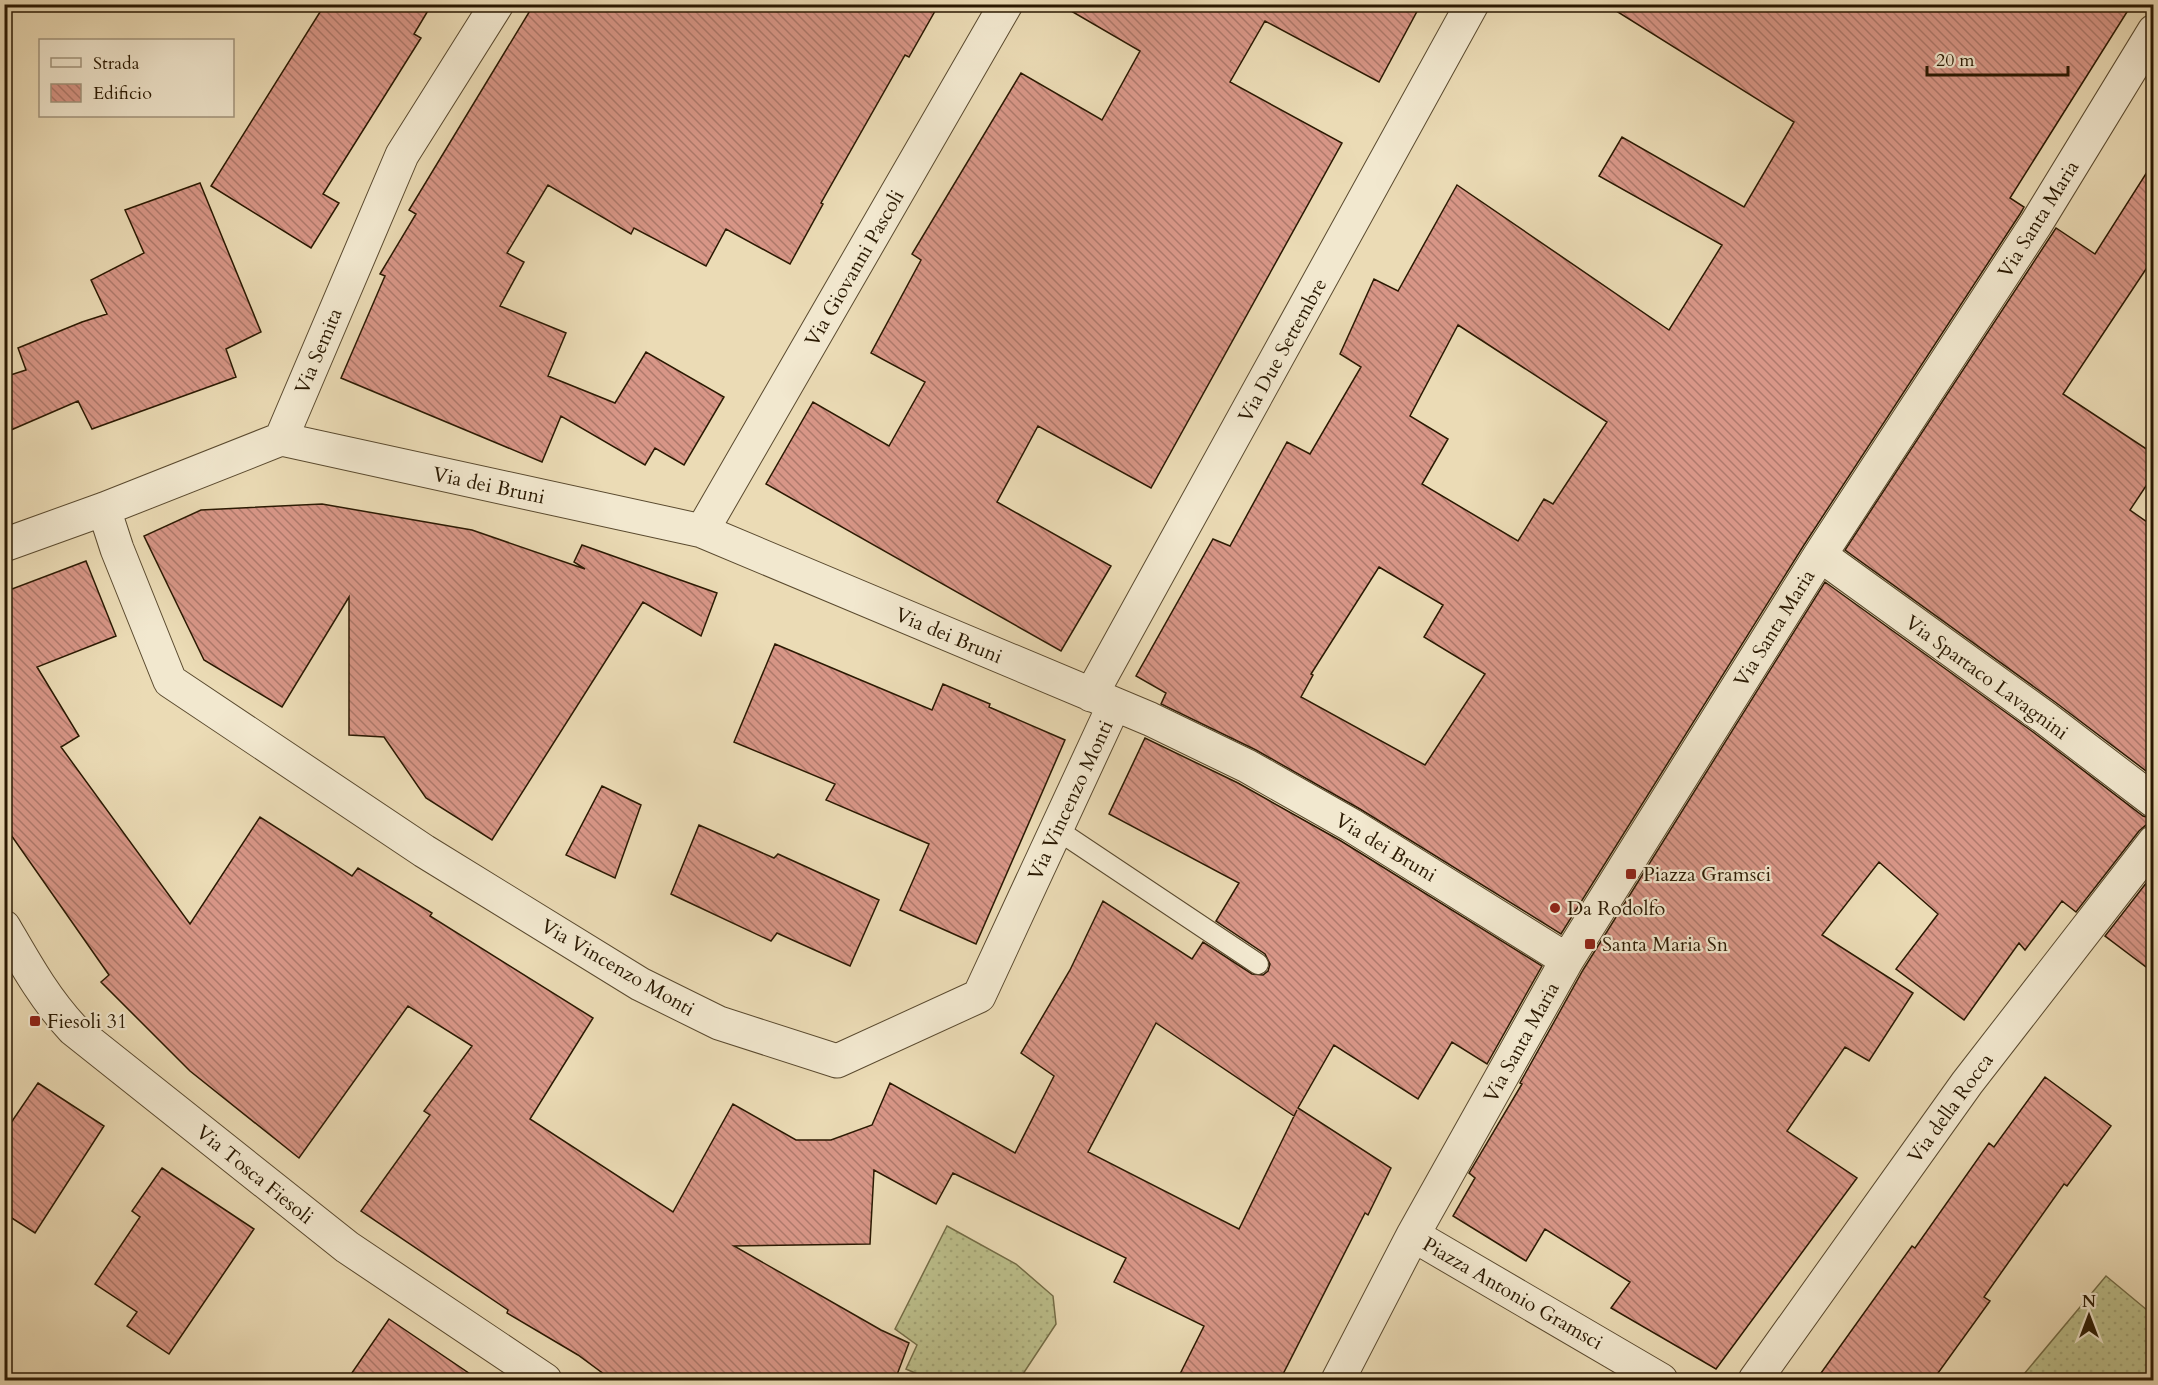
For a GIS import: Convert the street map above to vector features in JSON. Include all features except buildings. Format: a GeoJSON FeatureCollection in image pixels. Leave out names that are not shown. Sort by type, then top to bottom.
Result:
{"type":"FeatureCollection","features":[{"type":"Feature","properties":{"kind":"street","name":"Via Semita"},"geometry":{"type":"LineString","coordinates":[[281,440],[402,155],[497,4]]}},
{"type":"Feature","properties":{"kind":"street","name":"Via Giovanni Pascoli"},"geometry":{"type":"LineString","coordinates":[[702,531],[1006,4]]}},
{"type":"Feature","properties":{"kind":"street","name":"Via Due Settembre"},"geometry":{"type":"LineString","coordinates":[[1102,700],[1472,4]]}},
{"type":"Feature","properties":{"kind":"street","name":"Via Santa Maria"},"geometry":{"type":"LineString","coordinates":[[1413,1235],[1567,960],[1820,555],[2036,224],[2154,31]]}},
{"type":"Feature","properties":{"kind":"street"},"geometry":{"type":"LineString","coordinates":[[4,545],[281,440]]}},
{"type":"Feature","properties":{"kind":"street","name":"Via dei Bruni"},"geometry":{"type":"LineString","coordinates":[[281,440],[702,531],[1150,719],[1247,766],[1351,825],[1567,960]]}},
{"type":"Feature","properties":{"kind":"street","name":"Via Vincenzo Monti"},"geometry":{"type":"LineString","coordinates":[[104,509],[117,549],[170,681],[424,851],[640,984],[719,1023],[837,1061],[979,996],[1056,829],[1102,700]]}},
{"type":"Feature","properties":{"kind":"street","name":"Via Spartaco Lavagnini"},"geometry":{"type":"LineString","coordinates":[[1820,555],[2044,717],[2154,801]]}},
{"type":"Feature","properties":{"kind":"street","name":"Via della Rocca"},"geometry":{"type":"LineString","coordinates":[[1755,1380],[1967,1083],[2154,842]]}},
{"type":"Feature","properties":{"kind":"street","name":"Via Tosca Fiesoli"},"geometry":{"type":"LineString","coordinates":[[4,927],[40,990],[73,1029],[347,1247],[545,1380]]}},
{"type":"Feature","properties":{"kind":"street","name":"Piazza Antonio Gramsci"},"geometry":{"type":"LineString","coordinates":[[1338,1380],[1413,1235],[1661,1380]]}},
{"type":"Feature","properties":{"kind":"lane"},"geometry":{"type":"LineString","coordinates":[[1056,829],[1258,964]]}},
{"type":"Feature","properties":{"kind":"green space"},"geometry":{"type":"Polygon","coordinates":[[[947,1226],[1016,1264],[1053,1296],[1056,1324],[1019,1380],[931,1380],[906,1369],[917,1345],[895,1329],[947,1226]]]}},
{"type":"Feature","properties":{"kind":"green space"},"geometry":{"type":"Polygon","coordinates":[[[2106,1276],[2153,1315],[2153,1380],[2019,1380],[2106,1276]]]}},
{"type":"Feature","properties":{"kind":"place","name":"Piazza Gramsci"},"geometry":{"type":"Point","coordinates":[1631,874]}},
{"type":"Feature","properties":{"kind":"place","name":"Da Rodolfo"},"geometry":{"type":"Point","coordinates":[1555,908]}},
{"type":"Feature","properties":{"kind":"place","name":"Santa Maria Sn"},"geometry":{"type":"Point","coordinates":[1590,944]}},
{"type":"Feature","properties":{"kind":"place","name":"Fiesoli 31"},"geometry":{"type":"Point","coordinates":[35,1021]}}]}
